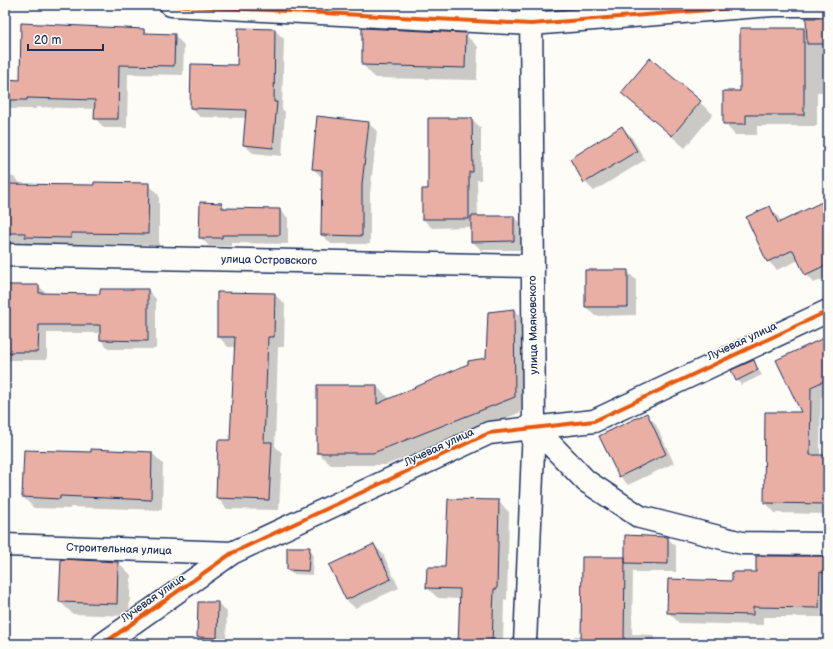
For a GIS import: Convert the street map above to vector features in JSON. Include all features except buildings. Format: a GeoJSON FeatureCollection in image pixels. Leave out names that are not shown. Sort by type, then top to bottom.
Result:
{"type":"FeatureCollection","features":[{"type":"Feature","properties":{"kind":"street"},"geometry":{"type":"LineString","coordinates":[[171,5],[531,14],[772,5],[828,5]]}},
{"type":"Feature","properties":{"kind":"street","name":"улица Маяковского"},"geometry":{"type":"LineString","coordinates":[[526,644],[534,428],[531,14]]}},
{"type":"Feature","properties":{"kind":"street","name":"улица Островского"},"geometry":{"type":"LineString","coordinates":[[5,255],[532,266]]}},
{"type":"Feature","properties":{"kind":"street","name":"Лучевая улица"},"geometry":{"type":"LineString","coordinates":[[103,644],[232,553],[489,433],[594,421],[828,310]]}},
{"type":"Feature","properties":{"kind":"street"},"geometry":{"type":"LineString","coordinates":[[534,428],[586,481],[640,517],[742,543],[828,544]]}},
{"type":"Feature","properties":{"kind":"street","name":"Строительная улица"},"geometry":{"type":"LineString","coordinates":[[5,545],[232,553]]}},
{"type":"Feature","properties":{"kind":"cycle path"},"geometry":{"type":"LineString","coordinates":[[171,5],[531,24],[773,5],[828,5]]}},
{"type":"Feature","properties":{"kind":"cycle path"},"geometry":{"type":"LineString","coordinates":[[103,644],[232,553],[489,433],[594,421],[828,311]]}}]}
